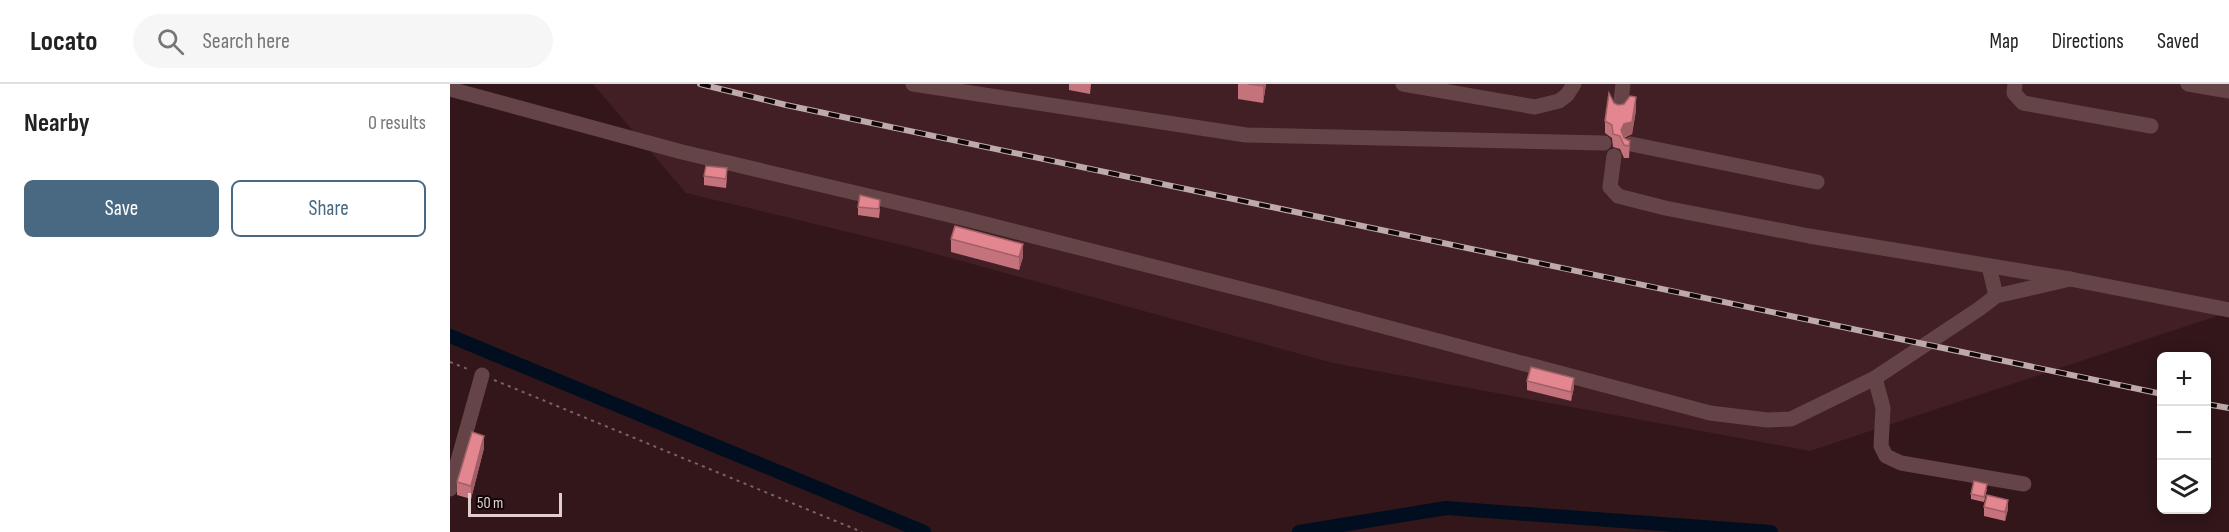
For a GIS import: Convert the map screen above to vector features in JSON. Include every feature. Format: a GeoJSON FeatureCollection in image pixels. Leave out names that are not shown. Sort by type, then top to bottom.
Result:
{"type":"FeatureCollection","features":[{"type":"Feature","properties":{"kind":"street"},"geometry":{"type":"LineString","coordinates":[[914,84],[1246,135],[1604,142]]}},
{"type":"Feature","properties":{"kind":"street"},"geometry":{"type":"LineString","coordinates":[[1403,84],[1535,107],[1559,102],[1574,84]]}},
{"type":"Feature","properties":{"kind":"street"},"geometry":{"type":"LineString","coordinates":[[1620,108],[1623,84]]}},
{"type":"Feature","properties":{"kind":"street"},"geometry":{"type":"LineString","coordinates":[[2015,84],[2014,93],[2023,103],[2151,126]]}},
{"type":"Feature","properties":{"kind":"street"},"geometry":{"type":"LineString","coordinates":[[2188,84],[2229,91]]}},
{"type":"Feature","properties":{"kind":"street"},"geometry":{"type":"LineString","coordinates":[[450,89],[682,152],[962,218],[1273,297],[1710,413],[1767,420],[1791,419],[1875,378],[1996,296],[2070,279]]}},
{"type":"Feature","properties":{"kind":"street"},"geometry":{"type":"LineString","coordinates":[[1631,144],[1817,182]]}},
{"type":"Feature","properties":{"kind":"street"},"geometry":{"type":"LineString","coordinates":[[1614,156],[1611,187],[1618,196],[1665,208],[1809,236],[2070,279],[2229,310]]}},
{"type":"Feature","properties":{"kind":"street"},"geometry":{"type":"LineString","coordinates":[[1989,266],[1996,296]]}},
{"type":"Feature","properties":{"kind":"street"},"geometry":{"type":"LineString","coordinates":[[450,489],[482,375]]}},
{"type":"Feature","properties":{"kind":"street"},"geometry":{"type":"LineString","coordinates":[[1875,378],[1883,408],[1881,446],[1886,456],[1901,463],[2024,484]]}},
{"type":"Feature","properties":{"kind":"path"},"geometry":{"type":"LineString","coordinates":[[450,362],[862,532]]}},
{"type":"Feature","properties":{"kind":"shaded area"},"geometry":{"type":"Polygon","coordinates":[[[593,84],[2229,84],[2229,312],[1810,451],[1333,363],[914,248],[686,193],[593,84]]]}},
{"type":"Feature","properties":{"kind":"building"},"geometry":{"type":"Polygon","coordinates":[[[1609,93],[1614,103],[1618,105],[1624,104],[1630,96],[1636,97],[1632,122],[1624,124],[1621,130],[1624,138],[1630,141],[1629,146],[1624,145],[1620,136],[1613,134],[1612,125],[1605,121],[1609,93]]]}},
{"type":"Feature","properties":{"kind":"building"},"geometry":{"type":"Polygon","coordinates":[[[706,166],[727,168],[726,179],[704,176],[706,166]]]}},
{"type":"Feature","properties":{"kind":"building"},"geometry":{"type":"Polygon","coordinates":[[[860,195],[880,200],[879,209],[858,207],[860,195]]]}},
{"type":"Feature","properties":{"kind":"building"},"geometry":{"type":"Polygon","coordinates":[[[955,226],[1023,244],[1019,257],[951,239],[955,226]]]}},
{"type":"Feature","properties":{"kind":"building"},"geometry":{"type":"Polygon","coordinates":[[[1531,367],[1574,378],[1571,392],[1527,381],[1531,367]]]}},
{"type":"Feature","properties":{"kind":"building"},"geometry":{"type":"Polygon","coordinates":[[[472,432],[484,436],[471,486],[457,482],[472,432]]]}},
{"type":"Feature","properties":{"kind":"building"},"geometry":{"type":"Polygon","coordinates":[[[1974,481],[1987,484],[1984,497],[1971,494],[1974,481]]]}},
{"type":"Feature","properties":{"kind":"building"},"geometry":{"type":"Polygon","coordinates":[[[1987,495],[2008,500],[2005,512],[1984,507],[1987,495]]]}},
{"type":"Feature","properties":{"kind":"waterway"},"geometry":{"type":"LineString","coordinates":[[450,336],[924,532]]}},
{"type":"Feature","properties":{"kind":"waterway"},"geometry":{"type":"LineString","coordinates":[[1299,532],[1446,508],[1771,532]]}},
{"type":"Feature","properties":{"kind":"railway"},"geometry":{"type":"LineString","coordinates":[[700,84],[786,105],[2157,393]]}},
{"type":"Feature","properties":{"kind":"railway"},"geometry":{"type":"LineString","coordinates":[[2211,405],[2229,408]]}}]}
